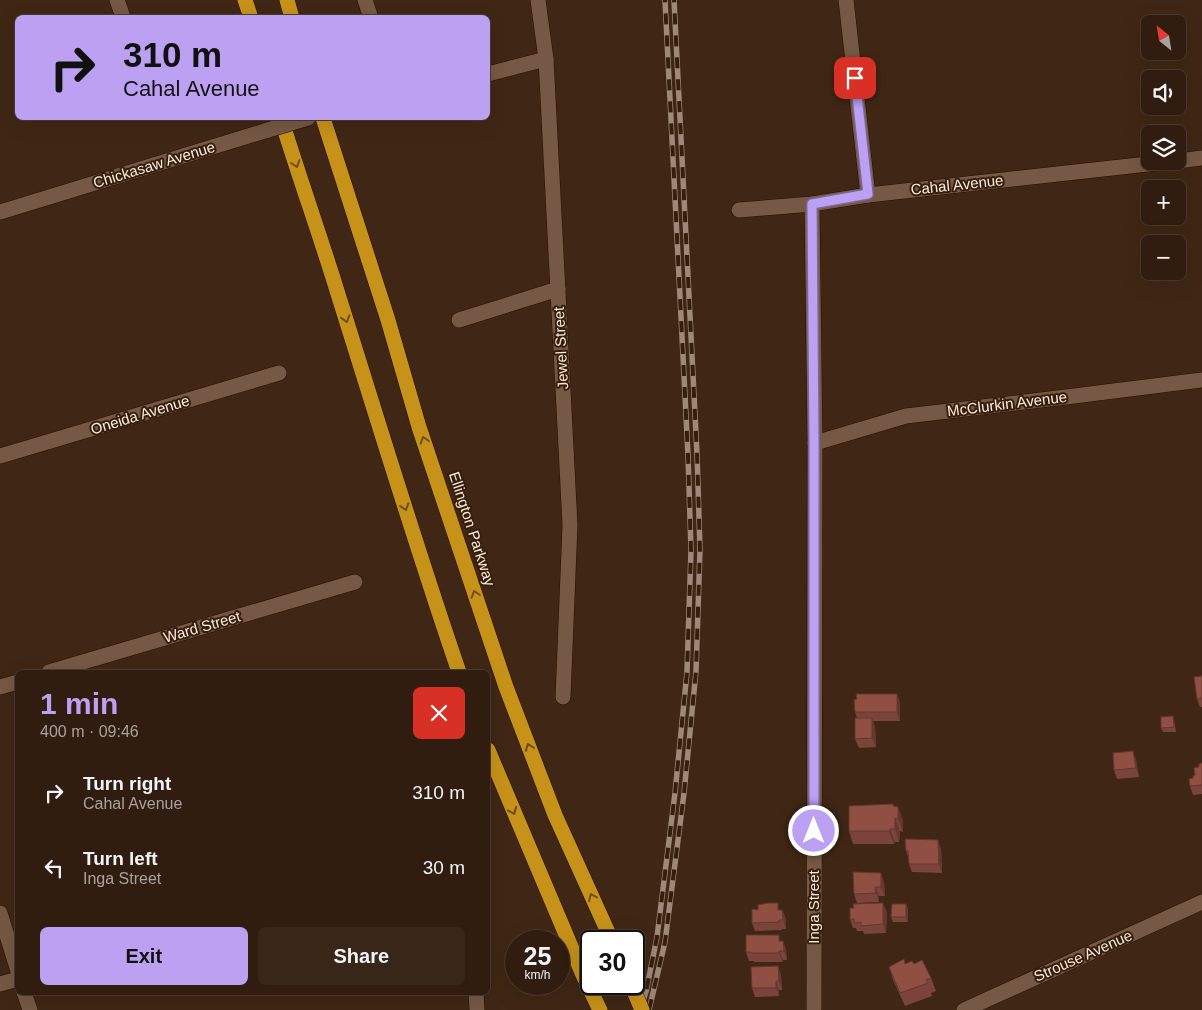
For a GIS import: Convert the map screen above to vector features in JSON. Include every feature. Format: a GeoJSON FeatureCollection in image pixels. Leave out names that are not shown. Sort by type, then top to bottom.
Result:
{"type":"FeatureCollection","features":[{"type":"Feature","properties":{"kind":"highway"},"geometry":{"type":"LineString","coordinates":[[245,0],[250,15]]}},
{"type":"Feature","properties":{"kind":"highway"},"geometry":{"type":"LineString","coordinates":[[287,0],[291,15]]}},
{"type":"Feature","properties":{"kind":"highway"},"geometry":{"type":"LineString","coordinates":[[282,120],[338,292],[434,600],[458,670]]}},
{"type":"Feature","properties":{"kind":"highway","name":"Ellington Parkway"},"geometry":{"type":"LineString","coordinates":[[324,120],[388,320],[419,427],[506,687],[555,816],[607,930]]}},
{"type":"Feature","properties":{"kind":"highway"},"geometry":{"type":"LineString","coordinates":[[490,755],[580,968]]}},
{"type":"Feature","properties":{"kind":"highway"},"geometry":{"type":"LineString","coordinates":[[589,995],[594,1010]]}},
{"type":"Feature","properties":{"kind":"highway"},"geometry":{"type":"LineString","coordinates":[[593,995],[600,1010]]}},
{"type":"Feature","properties":{"kind":"highway"},"geometry":{"type":"LineString","coordinates":[[636,995],[642,1010]]}},
{"type":"Feature","properties":{"kind":"street"},"geometry":{"type":"LineString","coordinates":[[117,0],[122,15]]}},
{"type":"Feature","properties":{"kind":"street"},"geometry":{"type":"LineString","coordinates":[[365,0],[369,15]]}},
{"type":"Feature","properties":{"kind":"street","name":"Jewel Street"},"geometry":{"type":"LineString","coordinates":[[538,0],[546,58],[570,525],[563,697]]}},
{"type":"Feature","properties":{"kind":"street"},"geometry":{"type":"LineString","coordinates":[[846,0],[868,194]]}},
{"type":"Feature","properties":{"kind":"street"},"geometry":{"type":"LineString","coordinates":[[490,73],[546,58]]}},
{"type":"Feature","properties":{"kind":"street","name":"Chickasaw Avenue"},"geometry":{"type":"LineString","coordinates":[[0,212],[301,120]]}},
{"type":"Feature","properties":{"kind":"street","name":"Cahal Avenue"},"geometry":{"type":"LineString","coordinates":[[1186,160],[1202,158]]}},
{"type":"Feature","properties":{"kind":"street","name":"Cahal Avenue"},"geometry":{"type":"LineString","coordinates":[[739,210],[812,204],[868,194],[1141,165]]}},
{"type":"Feature","properties":{"kind":"street","name":"Inga Street"},"geometry":{"type":"LineString","coordinates":[[812,204],[814,1010]]}},
{"type":"Feature","properties":{"kind":"street"},"geometry":{"type":"LineString","coordinates":[[459,320],[558,289]]}},
{"type":"Feature","properties":{"kind":"street","name":"Oneida Avenue"},"geometry":{"type":"LineString","coordinates":[[0,456],[279,373]]}},
{"type":"Feature","properties":{"kind":"street","name":"McClurkin Avenue"},"geometry":{"type":"LineString","coordinates":[[814,443],[906,416],[1202,380]]}},
{"type":"Feature","properties":{"kind":"street","name":"Ward Street"},"geometry":{"type":"LineString","coordinates":[[56,670],[355,582]]}},
{"type":"Feature","properties":{"kind":"street"},"geometry":{"type":"LineString","coordinates":[[0,687],[15,683]]}},
{"type":"Feature","properties":{"kind":"street","name":"Strouse Avenue"},"geometry":{"type":"LineString","coordinates":[[964,1010],[1202,902]]}},
{"type":"Feature","properties":{"kind":"street"},"geometry":{"type":"LineString","coordinates":[[0,913],[15,961]]}},
{"type":"Feature","properties":{"kind":"street"},"geometry":{"type":"LineString","coordinates":[[0,984],[15,980]]}},
{"type":"Feature","properties":{"kind":"street"},"geometry":{"type":"LineString","coordinates":[[25,995],[30,1010]]}},
{"type":"Feature","properties":{"kind":"street"},"geometry":{"type":"LineString","coordinates":[[476,995],[477,1010]]}},
{"type":"Feature","properties":{"kind":"building"},"geometry":{"type":"Polygon","coordinates":[[[1202,676],[1202,698],[1197,699],[1194,677],[1202,676]]]}},
{"type":"Feature","properties":{"kind":"building"},"geometry":{"type":"Polygon","coordinates":[[[856,694],[897,694],[897,712],[855,712],[854,700],[857,699],[856,694]]]}},
{"type":"Feature","properties":{"kind":"building"},"geometry":{"type":"Polygon","coordinates":[[[1173,716],[1174,727],[1161,728],[1161,717],[1173,716]]]}},
{"type":"Feature","properties":{"kind":"building"},"geometry":{"type":"Polygon","coordinates":[[[855,718],[872,718],[872,738],[855,739],[855,718]]]}},
{"type":"Feature","properties":{"kind":"building"},"geometry":{"type":"Polygon","coordinates":[[[1133,751],[1136,768],[1114,770],[1113,753],[1133,751]]]}},
{"type":"Feature","properties":{"kind":"building"},"geometry":{"type":"Polygon","coordinates":[[[1202,763],[1202,785],[1190,786],[1189,779],[1195,775],[1194,768],[1199,767],[1199,764],[1202,763]]]}},
{"type":"Feature","properties":{"kind":"building"},"geometry":{"type":"Polygon","coordinates":[[[893,804],[893,806],[898,807],[898,819],[895,818],[895,829],[890,829],[889,831],[849,831],[849,806],[893,804]]]}},
{"type":"Feature","properties":{"kind":"building"},"geometry":{"type":"Polygon","coordinates":[[[905,839],[938,840],[939,864],[909,864],[905,839]]]}},
{"type":"Feature","properties":{"kind":"building"},"geometry":{"type":"Polygon","coordinates":[[[853,872],[881,873],[881,887],[875,887],[876,893],[854,894],[853,872]]]}},
{"type":"Feature","properties":{"kind":"building"},"geometry":{"type":"Polygon","coordinates":[[[778,903],[778,910],[782,910],[783,920],[779,920],[779,922],[752,923],[752,909],[758,910],[758,905],[778,903]]]}},
{"type":"Feature","properties":{"kind":"building"},"geometry":{"type":"Polygon","coordinates":[[[883,903],[883,924],[861,926],[861,922],[854,923],[854,919],[850,919],[850,908],[854,908],[853,904],[883,903]]]}},
{"type":"Feature","properties":{"kind":"building"},"geometry":{"type":"Polygon","coordinates":[[[892,904],[906,904],[906,917],[891,917],[892,904]]]}},
{"type":"Feature","properties":{"kind":"building"},"geometry":{"type":"Polygon","coordinates":[[[746,935],[779,935],[779,941],[783,941],[784,951],[779,951],[779,953],[746,952],[746,935]]]}},
{"type":"Feature","properties":{"kind":"building"},"geometry":{"type":"Polygon","coordinates":[[[904,959],[905,964],[912,961],[914,964],[922,960],[931,978],[926,980],[928,983],[900,993],[889,967],[904,959]]]}},
{"type":"Feature","properties":{"kind":"building"},"geometry":{"type":"Polygon","coordinates":[[[778,966],[779,981],[776,981],[776,988],[752,988],[751,967],[778,966]]]}},
{"type":"Feature","properties":{"kind":"railway"},"geometry":{"type":"LineString","coordinates":[[640,1010],[646,992],[657,937],[675,793],[687,672],[691,550],[665,0]]}},
{"type":"Feature","properties":{"kind":"railway"},"geometry":{"type":"LineString","coordinates":[[649,1010],[665,942],[684,793],[696,671],[700,549],[674,0]]}},
{"type":"Feature","properties":{"kind":"route"},"geometry":{"type":"LineString","coordinates":[[814,831],[812,204],[868,194],[855,78]]}}]}
